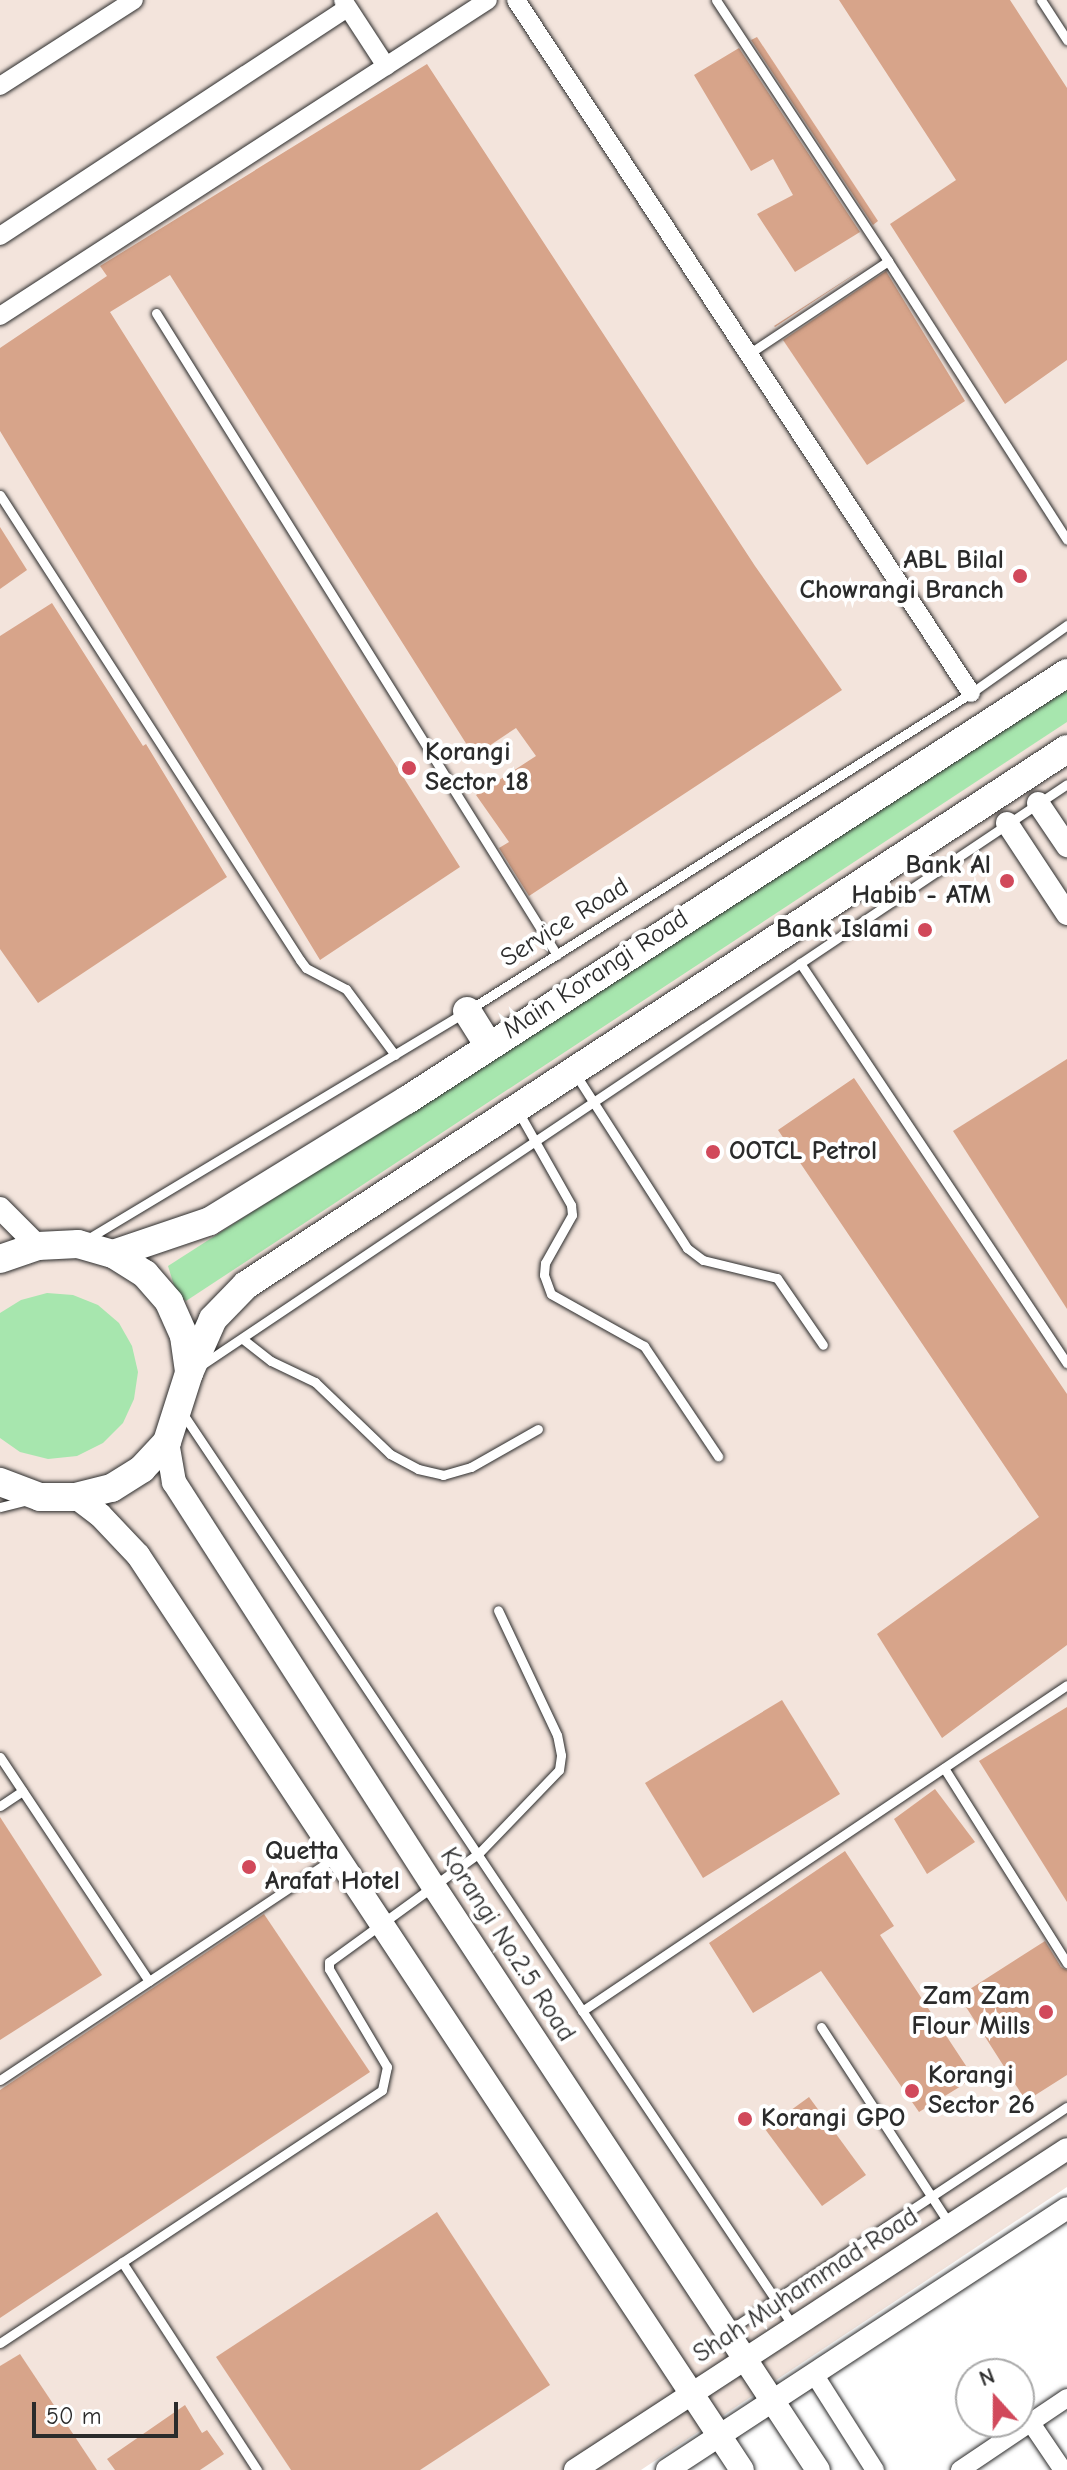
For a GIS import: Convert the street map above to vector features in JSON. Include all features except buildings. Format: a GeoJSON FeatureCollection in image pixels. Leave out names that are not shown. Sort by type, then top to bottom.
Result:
{"type":"FeatureCollection","features":[{"type":"Feature","properties":{"kind":"main road","name":"Main Korangi Road"},"geometry":{"type":"LineString","coordinates":[[113,1254],[210,1221],[407,1100],[1067,673]]}},
{"type":"Feature","properties":{"kind":"main road"},"geometry":{"type":"LineString","coordinates":[[1,1489],[40,1497],[76,1497],[111,1488],[132,1475],[167,1442],[189,1373],[213,1319],[246,1285],[1067,749]]}},
{"type":"Feature","properties":{"kind":"main road"},"geometry":{"type":"LineString","coordinates":[[467,1011],[488,1045]]}},
{"type":"Feature","properties":{"kind":"main road"},"geometry":{"type":"LineString","coordinates":[[0,1259],[38,1246],[78,1244],[113,1254],[145,1274],[169,1302],[184,1336],[189,1373]]}},
{"type":"Feature","properties":{"kind":"main road","name":"Korangi No.2.5 Road"},"geometry":{"type":"LineString","coordinates":[[167,1442],[174,1482],[433,1885],[818,2470]]}},
{"type":"Feature","properties":{"kind":"main road"},"geometry":{"type":"LineString","coordinates":[[76,1497],[100,1515],[138,1555],[741,2470]]}},
{"type":"Feature","properties":{"kind":"street"},"geometry":{"type":"LineString","coordinates":[[0,86],[134,0]]}},
{"type":"Feature","properties":{"kind":"street"},"geometry":{"type":"LineString","coordinates":[[0,316],[488,0]]}},
{"type":"Feature","properties":{"kind":"street"},"geometry":{"type":"LineString","coordinates":[[516,0],[971,693]]}},
{"type":"Feature","properties":{"kind":"street"},"geometry":{"type":"LineString","coordinates":[[0,236],[345,4],[386,66]]}},
{"type":"Feature","properties":{"kind":"street"},"geometry":{"type":"LineString","coordinates":[[1038,803],[1067,846]]}},
{"type":"Feature","properties":{"kind":"street"},"geometry":{"type":"LineString","coordinates":[[1007,823],[1067,914]]}},
{"type":"Feature","properties":{"kind":"street"},"geometry":{"type":"LineString","coordinates":[[0,1208],[38,1246]]}},
{"type":"Feature","properties":{"kind":"street","name":"Shah Muhammad Road"},"geometry":{"type":"LineString","coordinates":[[575,2470],[1067,2149]]}},
{"type":"Feature","properties":{"kind":"street"},"geometry":{"type":"LineString","coordinates":[[667,2470],[1067,2208]]}},
{"type":"Feature","properties":{"kind":"street"},"geometry":{"type":"LineString","coordinates":[[814,2374],[875,2470]]}},
{"type":"Feature","properties":{"kind":"street"},"geometry":{"type":"LineString","coordinates":[[1035,2420],[1067,2398]]}},
{"type":"Feature","properties":{"kind":"street"},"geometry":{"type":"LineString","coordinates":[[1035,2429],[1063,2470]]}},
{"type":"Feature","properties":{"kind":"street"},"geometry":{"type":"LineString","coordinates":[[971,2467],[1011,2438]]}},
{"type":"Feature","properties":{"kind":"lane"},"geometry":{"type":"LineString","coordinates":[[716,0],[1067,540]]}},
{"type":"Feature","properties":{"kind":"lane"},"geometry":{"type":"LineString","coordinates":[[1041,0],[1067,40]]}},
{"type":"Feature","properties":{"kind":"lane"},"geometry":{"type":"LineString","coordinates":[[750,353],[888,261]]}},
{"type":"Feature","properties":{"kind":"lane"},"geometry":{"type":"LineString","coordinates":[[156,313],[557,955]]}},
{"type":"Feature","properties":{"kind":"lane"},"geometry":{"type":"LineString","coordinates":[[0,495],[300,960],[306,968],[346,989],[395,1055]]}},
{"type":"Feature","properties":{"kind":"lane","name":"Service Road"},"geometry":{"type":"LineString","coordinates":[[78,1244],[557,955],[971,693],[1067,625]]}},
{"type":"Feature","properties":{"kind":"lane"},"geometry":{"type":"LineString","coordinates":[[189,1373],[244,1340],[536,1139],[1067,784]]}},
{"type":"Feature","properties":{"kind":"lane"},"geometry":{"type":"LineString","coordinates":[[800,963],[1067,1363]]}},
{"type":"Feature","properties":{"kind":"lane"},"geometry":{"type":"LineString","coordinates":[[574,1073],[687,1248],[703,1260],[777,1278],[823,1345]]}},
{"type":"Feature","properties":{"kind":"lane"},"geometry":{"type":"LineString","coordinates":[[517,1110],[568,1193],[572,1215],[545,1263],[544,1275],[551,1294],[644,1346],[718,1456]]}},
{"type":"Feature","properties":{"kind":"lane"},"geometry":{"type":"LineString","coordinates":[[244,1340],[271,1361],[315,1382],[390,1454],[418,1469],[443,1475],[471,1467],[538,1429]]}},
{"type":"Feature","properties":{"kind":"lane"},"geometry":{"type":"LineString","coordinates":[[179,1408],[794,2328]]}},
{"type":"Feature","properties":{"kind":"lane"},"geometry":{"type":"LineString","coordinates":[[0,2343],[382,2090],[387,2067],[329,1969],[329,1962],[479,1853],[559,1770],[561,1755],[557,1735],[498,1610]]}},
{"type":"Feature","properties":{"kind":"lane"},"geometry":{"type":"LineString","coordinates":[[582,2011],[1067,1685]]}},
{"type":"Feature","properties":{"kind":"lane"},"geometry":{"type":"LineString","coordinates":[[0,1757],[149,1981]]}},
{"type":"Feature","properties":{"kind":"lane"},"geometry":{"type":"LineString","coordinates":[[944,1768],[1067,1963]]}},
{"type":"Feature","properties":{"kind":"lane"},"geometry":{"type":"LineString","coordinates":[[0,1806],[22,1791]]}},
{"type":"Feature","properties":{"kind":"lane"},"geometry":{"type":"LineString","coordinates":[[0,2080],[338,1855]]}},
{"type":"Feature","properties":{"kind":"lane"},"geometry":{"type":"LineString","coordinates":[[821,2027],[951,2225]]}},
{"type":"Feature","properties":{"kind":"lane"},"geometry":{"type":"LineString","coordinates":[[728,2331],[1067,2107]]}},
{"type":"Feature","properties":{"kind":"lane"},"geometry":{"type":"LineString","coordinates":[[122,2262],[257,2470]]}},
{"type":"Feature","properties":{"kind":"shaded area"},"geometry":{"type":"Polygon","coordinates":[[[0,0],[1067,0],[1067,2187],[641,2470],[0,2470],[0,0]]]}},
{"type":"Feature","properties":{"kind":"green space"},"geometry":{"type":"Polygon","coordinates":[[[1067,690],[1067,722],[186,1301],[176,1292],[168,1266],[1067,690]]]}},
{"type":"Feature","properties":{"kind":"green space"},"geometry":{"type":"Polygon","coordinates":[[[47,1293],[73,1295],[98,1305],[119,1323],[132,1346],[138,1372],[134,1399],[123,1423],[103,1443],[77,1456],[48,1459],[20,1452],[0,1438],[0,1313],[21,1300],[47,1293]]]}},
{"type":"Feature","properties":{"kind":"place","name":"ABL Bilal Chowrangi Branch"},"geometry":{"type":"Point","coordinates":[1020,576]}},
{"type":"Feature","properties":{"kind":"place","name":"Korangi Sector 18"},"geometry":{"type":"Point","coordinates":[409,768]}},
{"type":"Feature","properties":{"kind":"place","name":"Bank Al Habib - ATM"},"geometry":{"type":"Point","coordinates":[1007,881]}},
{"type":"Feature","properties":{"kind":"place","name":"Bank Islami"},"geometry":{"type":"Point","coordinates":[925,930]}},
{"type":"Feature","properties":{"kind":"place","name":"OOTCL Petrol"},"geometry":{"type":"Point","coordinates":[713,1152]}},
{"type":"Feature","properties":{"kind":"place","name":"Quetta Arafat Hotel"},"geometry":{"type":"Point","coordinates":[249,1867]}},
{"type":"Feature","properties":{"kind":"place","name":"Zam Zam Flour Mills"},"geometry":{"type":"Point","coordinates":[1046,2012]}},
{"type":"Feature","properties":{"kind":"place","name":"Korangi Sector 26"},"geometry":{"type":"Point","coordinates":[912,2091]}},
{"type":"Feature","properties":{"kind":"place","name":"Korangi GPO"},"geometry":{"type":"Point","coordinates":[745,2119]}}]}
